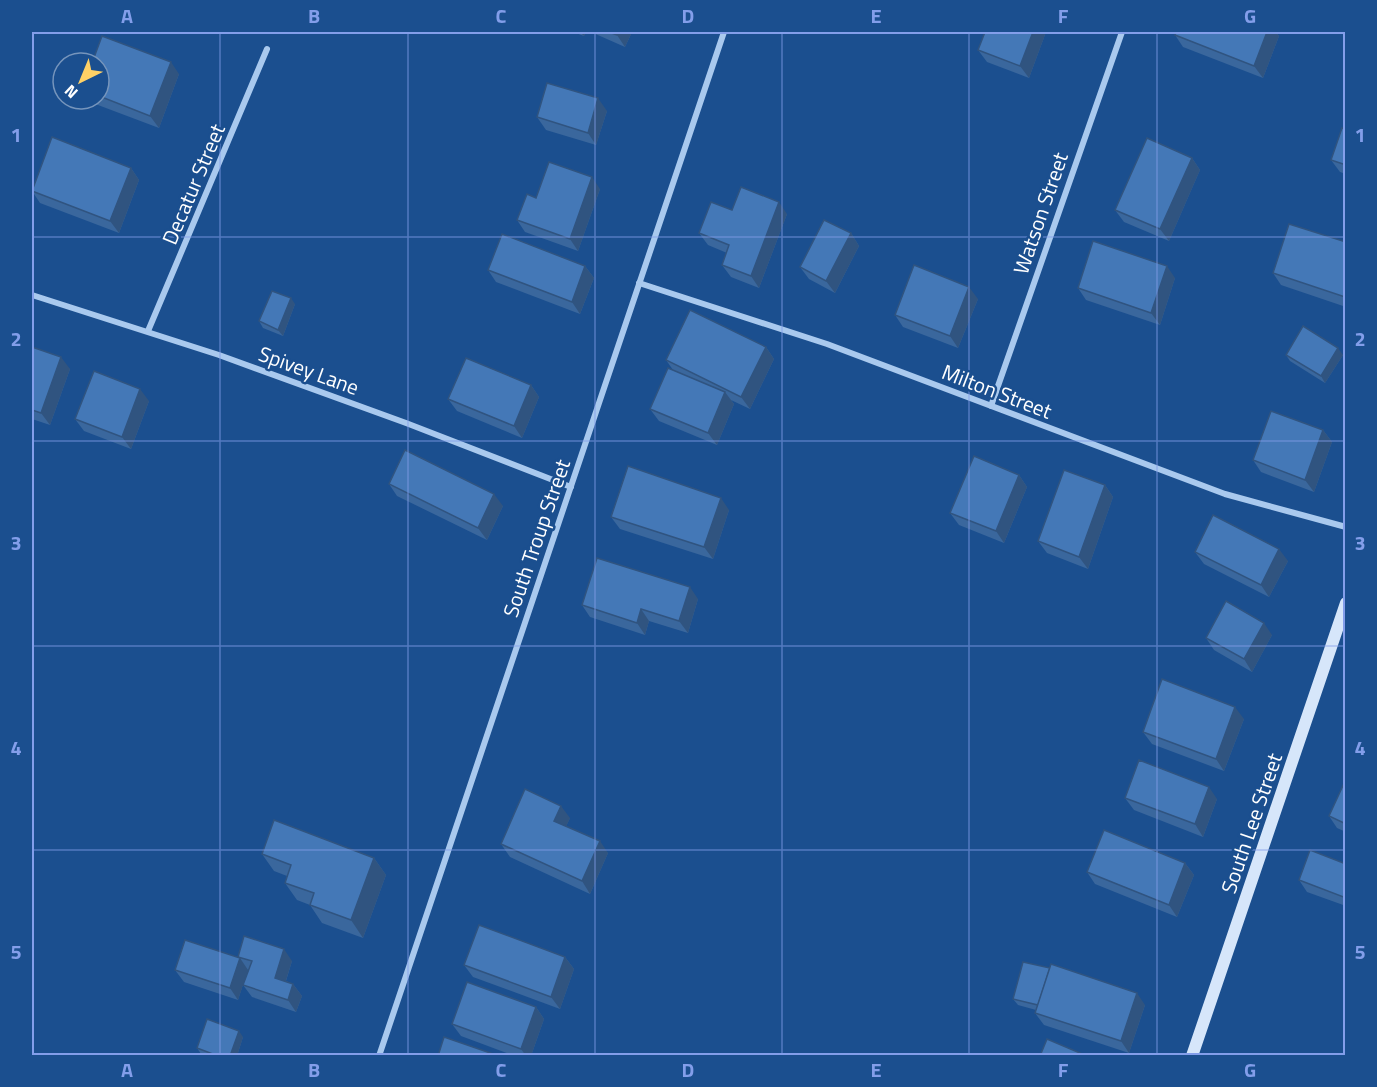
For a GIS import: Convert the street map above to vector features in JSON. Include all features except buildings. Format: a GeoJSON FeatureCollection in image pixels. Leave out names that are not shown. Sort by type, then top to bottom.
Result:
{"type":"FeatureCollection","features":[{"type":"Feature","properties":{"kind":"street","name":"South Troup Street"},"geometry":{"type":"LineString","coordinates":[[379,1056],[724,32]]}},
{"type":"Feature","properties":{"kind":"street","name":"Watson Street"},"geometry":{"type":"LineString","coordinates":[[991,406],[1122,32]]}},
{"type":"Feature","properties":{"kind":"street","name":"Decatur Street"},"geometry":{"type":"LineString","coordinates":[[148,331],[267,49]]}},
{"type":"Feature","properties":{"kind":"street","name":"Milton Street"},"geometry":{"type":"LineString","coordinates":[[639,283],[827,344],[1225,494],[1346,527]]}},
{"type":"Feature","properties":{"kind":"street","name":"Spivey Lane"},"geometry":{"type":"LineString","coordinates":[[32,295],[219,355],[406,423],[571,487]]}},
{"type":"Feature","properties":{"kind":"street","name":"South Lee Street"},"geometry":{"type":"LineString","coordinates":[[1192,1056],[1346,603]]}}]}
